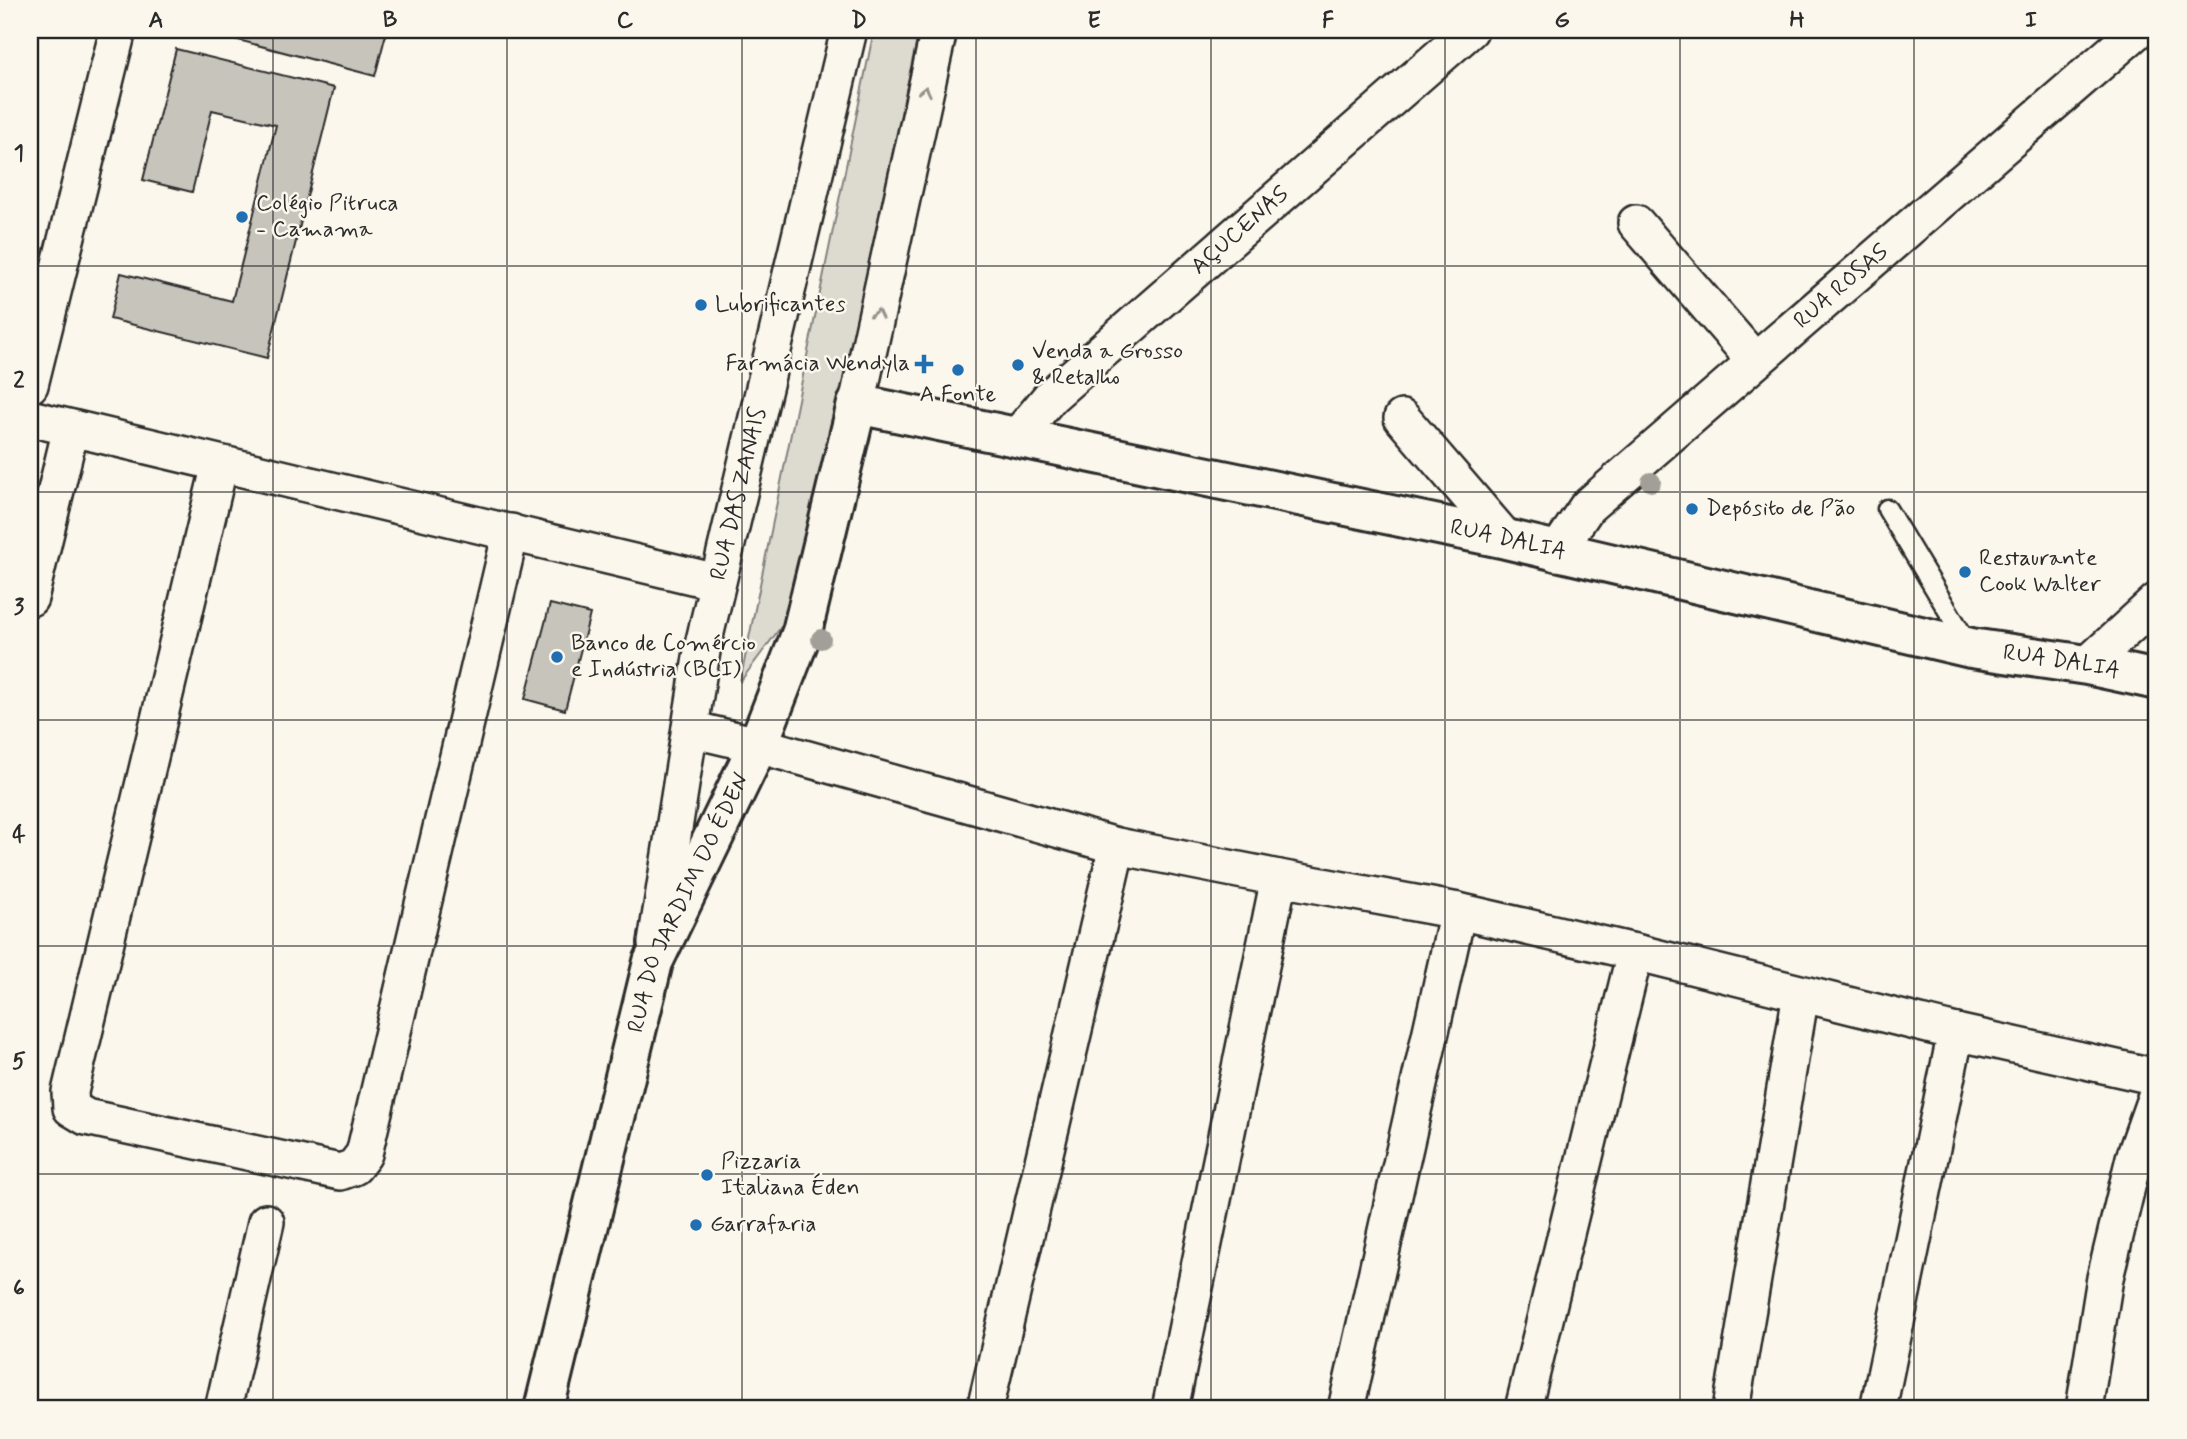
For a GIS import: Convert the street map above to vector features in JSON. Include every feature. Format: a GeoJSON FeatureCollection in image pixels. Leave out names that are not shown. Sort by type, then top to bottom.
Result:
{"type":"FeatureCollection","features":[{"type":"Feature","properties":{"kind":"street"},"geometry":{"type":"LineString","coordinates":[[30,385],[118,30]]}},
{"type":"Feature","properties":{"kind":"street","name":"RUA DAS ZANAIS"},"geometry":{"type":"LineString","coordinates":[[653,962],[703,645],[849,30]]}},
{"type":"Feature","properties":{"kind":"street"},"geometry":{"type":"LineString","coordinates":[[858,404],[939,30]]}},
{"type":"Feature","properties":{"kind":"street","name":"AÇUCENAS"},"geometry":{"type":"LineString","coordinates":[[1016,438],[1051,396],[1470,30]]}},
{"type":"Feature","properties":{"kind":"street","name":"RUA ROSAS"},"geometry":{"type":"LineString","coordinates":[[1556,553],[1587,507],[2138,30]]}},
{"type":"Feature","properties":{"kind":"street"},"geometry":{"type":"LineString","coordinates":[[1636,223],[1755,361]]}},
{"type":"Feature","properties":{"kind":"street","name":"RUA DALIA"},"geometry":{"type":"LineString","coordinates":[[858,404],[1506,540],[1971,648],[2157,680]]}},
{"type":"Feature","properties":{"kind":"street","name":"RUA DO JARDIM DO ÉDEN"},"geometry":{"type":"LineString","coordinates":[[544,1409],[653,962],[758,745],[802,632],[858,404]]}},
{"type":"Feature","properties":{"kind":"street"},"geometry":{"type":"LineString","coordinates":[[30,418],[717,582]]}},
{"type":"Feature","properties":{"kind":"street"},"geometry":{"type":"LineString","coordinates":[[1402,418],[1506,540]]}},
{"type":"Feature","properties":{"kind":"street"},"geometry":{"type":"LineString","coordinates":[[30,598],[71,428]]}},
{"type":"Feature","properties":{"kind":"street"},"geometry":{"type":"LineString","coordinates":[[220,464],[69,1092],[71,1108],[86,1116],[340,1172],[354,1167],[365,1154],[512,533]]}},
{"type":"Feature","properties":{"kind":"street"},"geometry":{"type":"LineString","coordinates":[[2087,666],[2157,601]]}},
{"type":"Feature","properties":{"kind":"street"},"geometry":{"type":"LineString","coordinates":[[690,729],[758,745],[1117,846],[1458,911],[1956,1032],[2157,1077]]}},
{"type":"Feature","properties":{"kind":"street"},"geometry":{"type":"LineString","coordinates":[[985,1409],[1117,846]]}},
{"type":"Feature","properties":{"kind":"street"},"geometry":{"type":"LineString","coordinates":[[1170,1409],[1279,878]]}},
{"type":"Feature","properties":{"kind":"street"},"geometry":{"type":"LineString","coordinates":[[1346,1409],[1458,911]]}},
{"type":"Feature","properties":{"kind":"street"},"geometry":{"type":"LineString","coordinates":[[1523,1409],[1635,952]]}},
{"type":"Feature","properties":{"kind":"street"},"geometry":{"type":"LineString","coordinates":[[1731,1409],[1801,994]]}},
{"type":"Feature","properties":{"kind":"street"},"geometry":{"type":"LineString","coordinates":[[1878,1409],[1956,1032]]}},
{"type":"Feature","properties":{"kind":"street"},"geometry":{"type":"LineString","coordinates":[[2084,1409],[2105,1278],[2134,1158],[2157,1093]]}},
{"type":"Feature","properties":{"kind":"street"},"geometry":{"type":"LineString","coordinates":[[223,1409],[266,1222]]}},
{"type":"Feature","properties":{"kind":"lane"},"geometry":{"type":"LineString","coordinates":[[1886,509],[1971,648]]}},
{"type":"Feature","properties":{"kind":"shaded area"},"geometry":{"type":"Polygon","coordinates":[[[874,30],[919,30],[795,608],[740,682],[874,30]]]}},
{"type":"Feature","properties":{"kind":"building"},"geometry":{"type":"Polygon","coordinates":[[[200,30],[387,30],[375,76],[200,30]]]}},
{"type":"Feature","properties":{"kind":"building"},"geometry":{"type":"Polygon","coordinates":[[[176,49],[334,88],[267,358],[110,319],[121,273],[232,301],[276,125],[212,110],[192,192],[143,180],[176,49]]]}},
{"type":"Feature","properties":{"kind":"building","name":"Banco de Comércio e Indústria (BCI)"},"geometry":{"type":"Polygon","coordinates":[[[550,604],[590,614],[565,710],[525,699],[550,604]]]}},
{"type":"Feature","properties":{"kind":"place","name":"Colégio Pitruca - Camama"},"geometry":{"type":"Point","coordinates":[242,217]}},
{"type":"Feature","properties":{"kind":"place","name":"Lubrificantes"},"geometry":{"type":"Point","coordinates":[701,305]}},
{"type":"Feature","properties":{"kind":"place","name":"Farmácia Wendyla"},"geometry":{"type":"Point","coordinates":[924,364]}},
{"type":"Feature","properties":{"kind":"place","name":"Venda a Grosso & Retalho"},"geometry":{"type":"Point","coordinates":[1018,365]}},
{"type":"Feature","properties":{"kind":"place","name":"A Fonte"},"geometry":{"type":"Point","coordinates":[958,370]}},
{"type":"Feature","properties":{"kind":"place","name":"Depósito de Pão"},"geometry":{"type":"Point","coordinates":[1692,509]}},
{"type":"Feature","properties":{"kind":"place","name":"Restaurante Cook Walter"},"geometry":{"type":"Point","coordinates":[1965,572]}},
{"type":"Feature","properties":{"kind":"place","name":"Banco de Comércio e Indústria (BCI)"},"geometry":{"type":"Point","coordinates":[557,657]}},
{"type":"Feature","properties":{"kind":"place","name":"Pizzaria Italiana Éden"},"geometry":{"type":"Point","coordinates":[707,1175]}},
{"type":"Feature","properties":{"kind":"place","name":"Garrafaria"},"geometry":{"type":"Point","coordinates":[696,1225]}}]}
